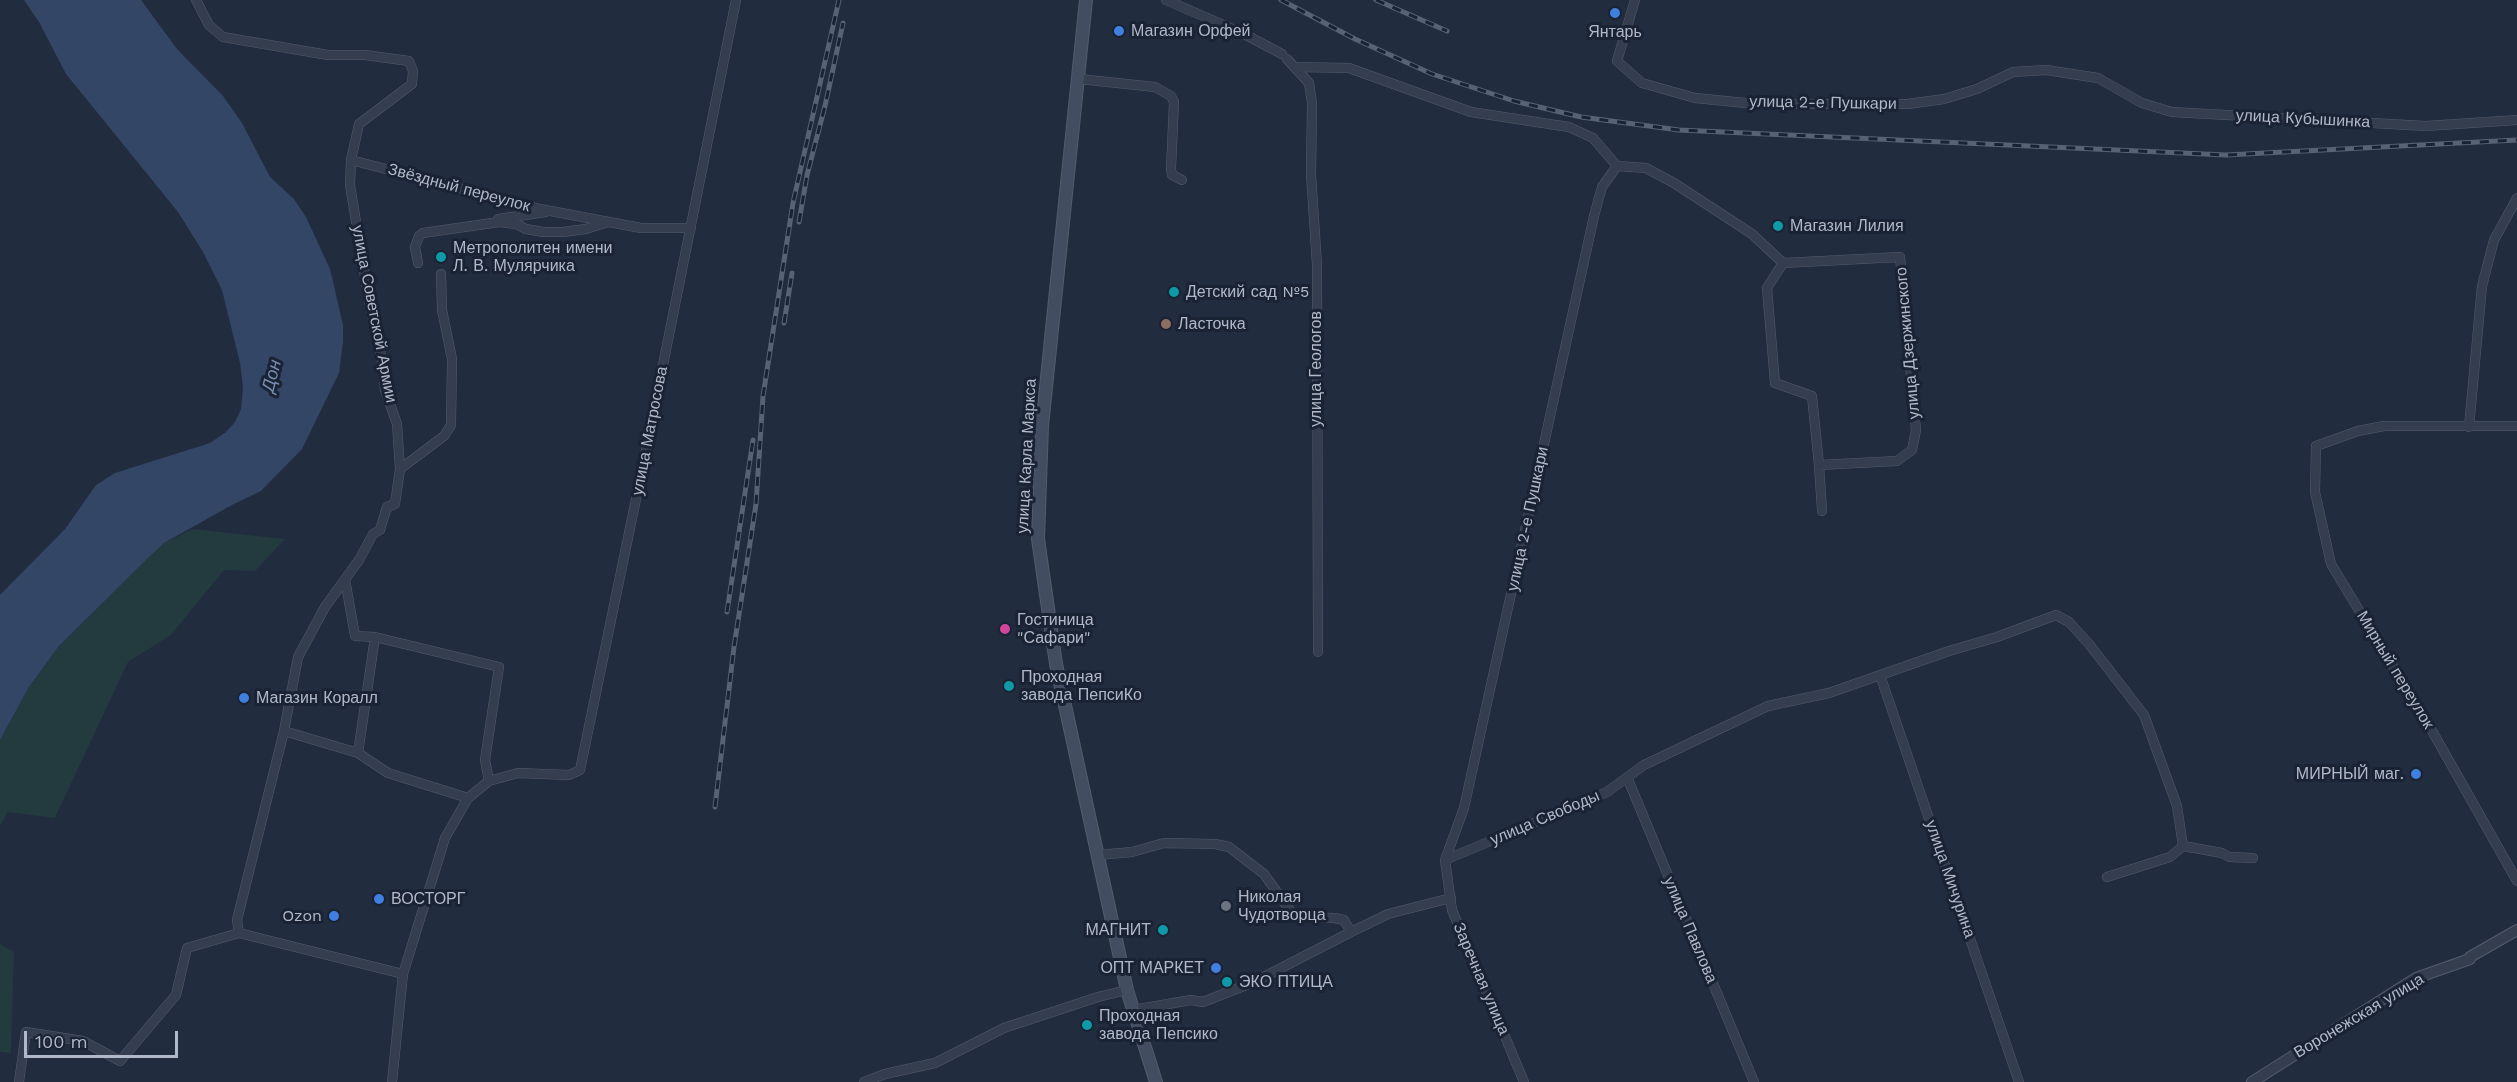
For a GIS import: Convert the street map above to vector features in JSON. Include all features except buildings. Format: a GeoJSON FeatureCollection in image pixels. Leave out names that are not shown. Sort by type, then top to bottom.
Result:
{"type":"FeatureCollection","features":[{"type":"Feature","properties":{"kind":"main road","name":"улица Карла Маркса"},"geometry":{"type":"LineString","coordinates":[[1086,0],[1042,426],[1038,539],[1053,650],[1127,990],[1156,1082]]}},
{"type":"Feature","properties":{"kind":"street"},"geometry":{"type":"LineString","coordinates":[[196,0],[209,25],[223,37],[328,54],[365,55],[409,61],[413,71],[412,84],[359,124],[351,160]]}},
{"type":"Feature","properties":{"kind":"street","name":"улица Геологов"},"geometry":{"type":"LineString","coordinates":[[1166,0],[1244,34],[1285,56],[1309,83],[1312,103],[1311,174],[1317,265],[1318,652]]}},
{"type":"Feature","properties":{"kind":"street","name":"улица 2-е Пушкари"},"geometry":{"type":"LineString","coordinates":[[1635,0],[1617,60],[1642,83],[1695,98],[1756,104],[1908,104],[1944,99],[1977,89],[2013,72],[2046,70],[2097,78]]}},
{"type":"Feature","properties":{"kind":"street","name":"улица Матросова"},"geometry":{"type":"LineString","coordinates":[[489,781],[518,773],[569,775],[580,770],[691,228],[734,2]]}},
{"type":"Feature","properties":{"kind":"street"},"geometry":{"type":"LineString","coordinates":[[1296,67],[1349,68],[1471,112],[1569,127],[1593,138],[1617,166],[1646,168],[1674,183],[1752,234],[1782,263],[1767,288],[1775,383],[1812,396],[1822,511]]}},
{"type":"Feature","properties":{"kind":"street","name":"улица Кубышинка"},"geometry":{"type":"LineString","coordinates":[[2097,78],[2142,103],[2172,112],[2426,126],[2517,120]]}},
{"type":"Feature","properties":{"kind":"street"},"geometry":{"type":"LineString","coordinates":[[1078,79],[1155,87],[1171,96],[1174,102],[1171,169],[1172,175],[1182,180]]}},
{"type":"Feature","properties":{"kind":"street","name":"Звёздный переулок"},"geometry":{"type":"LineString","coordinates":[[351,160],[551,211],[641,228],[691,228]]}},
{"type":"Feature","properties":{"kind":"street","name":"улица Советской Армии"},"geometry":{"type":"LineString","coordinates":[[239,933],[237,920],[284,731],[298,657],[325,607],[373,534],[380,530],[387,507],[395,504],[400,469],[397,424],[385,390],[382,360],[369,301],[350,185],[351,160]]}},
{"type":"Feature","properties":{"kind":"street","name":"улица 2-е Пушкари"},"geometry":{"type":"LineString","coordinates":[[1444,860],[1464,808],[1594,216],[1602,187],[1617,166]]}},
{"type":"Feature","properties":{"kind":"street"},"geometry":{"type":"LineString","coordinates":[[2517,198],[2494,240],[2482,286],[2469,427],[2517,426]]}},
{"type":"Feature","properties":{"kind":"street"},"geometry":{"type":"LineString","coordinates":[[493,222],[501,217],[551,211]]}},
{"type":"Feature","properties":{"kind":"street"},"geometry":{"type":"LineString","coordinates":[[418,263],[415,247],[419,236],[423,233],[493,222],[516,224],[526,229],[543,232],[580,231],[609,222]]}},
{"type":"Feature","properties":{"kind":"street","name":"улица Дзержинского"},"geometry":{"type":"LineString","coordinates":[[1782,263],[1900,257],[1916,430],[1912,450],[1897,460],[1819,465]]}},
{"type":"Feature","properties":{"kind":"street"},"geometry":{"type":"LineString","coordinates":[[400,469],[444,436],[451,425],[452,358],[442,310],[441,274]]}},
{"type":"Feature","properties":{"kind":"street","name":"Мирный переулок"},"geometry":{"type":"LineString","coordinates":[[2469,427],[2384,426],[2358,431],[2316,446],[2315,492],[2331,564],[2432,729],[2517,880]]}},
{"type":"Feature","properties":{"kind":"street"},"geometry":{"type":"LineString","coordinates":[[345,579],[355,636],[375,637],[499,667],[485,760],[489,781],[468,798],[445,838],[403,974],[392,1082]]}},
{"type":"Feature","properties":{"kind":"street"},"geometry":{"type":"LineString","coordinates":[[1880,675],[1997,638],[2056,615],[2070,622],[2144,715],[2177,806],[2183,846]]}},
{"type":"Feature","properties":{"kind":"street"},"geometry":{"type":"LineString","coordinates":[[358,753],[375,637]]}},
{"type":"Feature","properties":{"kind":"street","name":"улица Свободы"},"geometry":{"type":"LineString","coordinates":[[1444,860],[1607,792],[1644,765],[1768,706],[1829,693],[1880,675]]}},
{"type":"Feature","properties":{"kind":"street","name":"улица Мичурина"},"geometry":{"type":"LineString","coordinates":[[1880,675],[2019,1082]]}},
{"type":"Feature","properties":{"kind":"street"},"geometry":{"type":"LineString","coordinates":[[284,731],[358,753],[388,773],[468,798]]}},
{"type":"Feature","properties":{"kind":"street","name":"улица Павлова"},"geometry":{"type":"LineString","coordinates":[[1627,777],[1754,1082]]}},
{"type":"Feature","properties":{"kind":"street"},"geometry":{"type":"LineString","coordinates":[[1098,855],[1132,852],[1164,843],[1215,844],[1229,847],[1264,874],[1291,912],[1301,917],[1344,920],[1351,932]]}},
{"type":"Feature","properties":{"kind":"street"},"geometry":{"type":"LineString","coordinates":[[2183,846],[2222,853],[2229,857],[2253,858]]}},
{"type":"Feature","properties":{"kind":"street"},"geometry":{"type":"LineString","coordinates":[[2107,877],[2170,857],[2183,846]]}},
{"type":"Feature","properties":{"kind":"street","name":"Заречная улица"},"geometry":{"type":"LineString","coordinates":[[1444,860],[1452,910],[1524,1082]]}},
{"type":"Feature","properties":{"kind":"street"},"geometry":{"type":"LineString","coordinates":[[1133,1010],[1191,1000],[1203,1002],[1254,982],[1388,914],[1450,898]]}},
{"type":"Feature","properties":{"kind":"street","name":"Воронежская улица"},"geometry":{"type":"LineString","coordinates":[[2252,1082],[2416,978],[2470,958],[2517,930]]}},
{"type":"Feature","properties":{"kind":"street"},"geometry":{"type":"LineString","coordinates":[[19,1082],[26,1032],[83,1041],[120,1061],[176,995],[187,948],[239,933],[403,974]]}},
{"type":"Feature","properties":{"kind":"street"},"geometry":{"type":"LineString","coordinates":[[864,1082],[885,1074],[935,1063],[1004,1028],[1098,997],[1127,990]]}},
{"type":"Feature","properties":{"kind":"green space"},"geometry":{"type":"Polygon","coordinates":[[[193,529],[285,539],[255,571],[224,570],[171,635],[128,662],[55,818],[8,812],[0,826],[0,740],[29,687],[59,646],[144,562],[164,543],[193,529]]]}},
{"type":"Feature","properties":{"kind":"green space"},"geometry":{"type":"Polygon","coordinates":[[[0,944],[14,952],[11,1053],[0,1052],[0,944]]]}},
{"type":"Feature","properties":{"kind":"water","name":"Дон"},"geometry":{"type":"Polygon","coordinates":[[[24,0],[141,0],[177,49],[223,96],[242,123],[270,177],[294,199],[306,217],[330,269],[343,325],[343,342],[339,373],[302,449],[261,491],[164,543],[144,562],[59,646],[29,687],[0,740],[0,595],[65,529],[96,485],[115,473],[210,443],[226,432],[235,422],[241,409],[243,387],[240,363],[222,290],[203,252],[178,212],[66,74],[39,22],[24,0]]]}},
{"type":"Feature","properties":{"kind":"railway"},"geometry":{"type":"LineString","coordinates":[[715,807],[734,647],[756,504],[763,396],[793,203],[839,0]]}},
{"type":"Feature","properties":{"kind":"railway"},"geometry":{"type":"LineString","coordinates":[[1281,0],[1355,39],[1432,74],[1514,101],[1581,117],[1679,130],[2226,155],[2517,140]]}},
{"type":"Feature","properties":{"kind":"railway"},"geometry":{"type":"LineString","coordinates":[[1376,0],[1447,31]]}},
{"type":"Feature","properties":{"kind":"railway"},"geometry":{"type":"LineString","coordinates":[[799,222],[807,175],[843,23]]}},
{"type":"Feature","properties":{"kind":"railway"},"geometry":{"type":"LineString","coordinates":[[784,323],[792,273]]}},
{"type":"Feature","properties":{"kind":"railway"},"geometry":{"type":"LineString","coordinates":[[727,612],[753,440]]}},
{"type":"Feature","properties":{"kind":"place","name":"Янтарь"},"geometry":{"type":"Point","coordinates":[1615,13]}},
{"type":"Feature","properties":{"kind":"place","name":"Магазин Орфей"},"geometry":{"type":"Point","coordinates":[1119,31]}},
{"type":"Feature","properties":{"kind":"place","name":"Магазин Лилия"},"geometry":{"type":"Point","coordinates":[1778,226]}},
{"type":"Feature","properties":{"kind":"place","name":"Метрополитен имени Л. В. Мулярчика"},"geometry":{"type":"Point","coordinates":[441,257]}},
{"type":"Feature","properties":{"kind":"place","name":"Детский сад №5"},"geometry":{"type":"Point","coordinates":[1174,292]}},
{"type":"Feature","properties":{"kind":"place","name":"Ласточка"},"geometry":{"type":"Point","coordinates":[1166,324]}},
{"type":"Feature","properties":{"kind":"place","name":"Гостиница \"Сафари\""},"geometry":{"type":"Point","coordinates":[1005,629]}},
{"type":"Feature","properties":{"kind":"place","name":"Проходная завода ПепсиКо"},"geometry":{"type":"Point","coordinates":[1009,686]}},
{"type":"Feature","properties":{"kind":"place","name":"Магазин Коралл"},"geometry":{"type":"Point","coordinates":[244,698]}},
{"type":"Feature","properties":{"kind":"place","name":"МИРНЫЙ маг."},"geometry":{"type":"Point","coordinates":[2416,774]}},
{"type":"Feature","properties":{"kind":"place","name":"ВОСТОРГ"},"geometry":{"type":"Point","coordinates":[379,899]}},
{"type":"Feature","properties":{"kind":"place","name":"Николая Чудотворца"},"geometry":{"type":"Point","coordinates":[1226,906]}},
{"type":"Feature","properties":{"kind":"place","name":"Ozon"},"geometry":{"type":"Point","coordinates":[334,916]}},
{"type":"Feature","properties":{"kind":"place","name":"МАГНИТ"},"geometry":{"type":"Point","coordinates":[1163,930]}},
{"type":"Feature","properties":{"kind":"place","name":"ОПТ МАРКЕТ"},"geometry":{"type":"Point","coordinates":[1216,968]}},
{"type":"Feature","properties":{"kind":"place","name":"ЭКО ПТИЦА"},"geometry":{"type":"Point","coordinates":[1227,982]}},
{"type":"Feature","properties":{"kind":"place","name":"Проходная завода Пепсико"},"geometry":{"type":"Point","coordinates":[1087,1025]}}]}
